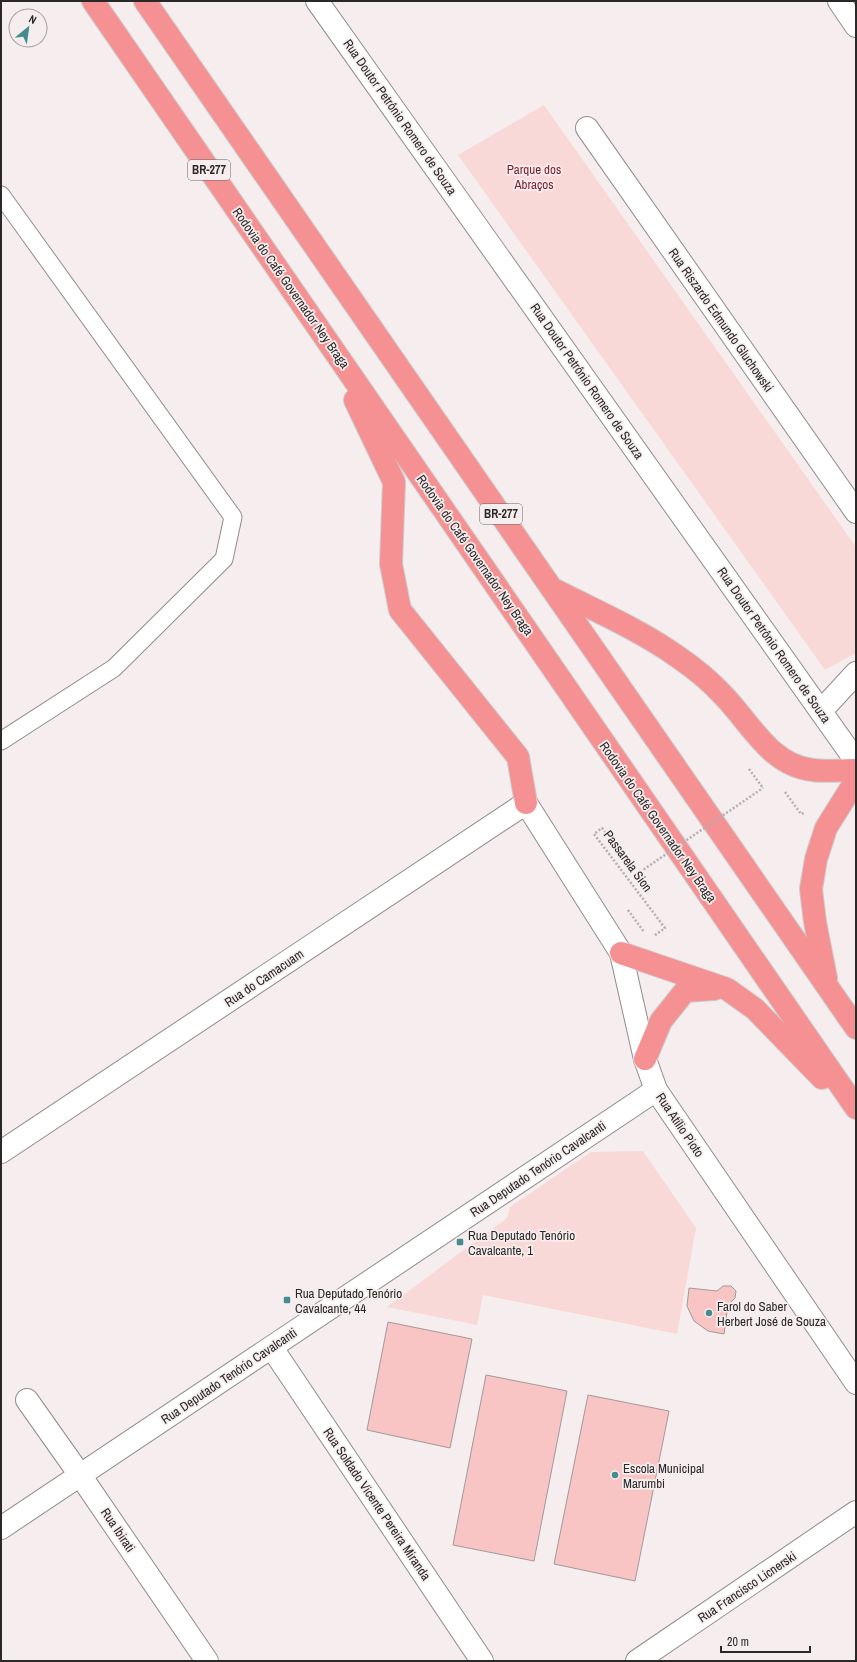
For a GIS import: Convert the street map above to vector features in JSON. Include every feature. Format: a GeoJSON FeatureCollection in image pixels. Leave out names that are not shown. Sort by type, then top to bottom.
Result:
{"type":"FeatureCollection","features":[{"type":"Feature","properties":{"kind":"highway","name":"Rodovia do Café Governador Ney Braga"},"geometry":{"type":"LineString","coordinates":[[93,1],[856,1108]]}},
{"type":"Feature","properties":{"kind":"highway","name":"BR-277"},"geometry":{"type":"LineString","coordinates":[[145,1],[856,1028]]}},
{"type":"Feature","properties":{"kind":"highway"},"geometry":{"type":"LineString","coordinates":[[326,338],[394,482],[390,564],[400,610],[518,757],[526,803]]}},
{"type":"Feature","properties":{"kind":"highway"},"geometry":{"type":"LineString","coordinates":[[553,589],[647,638],[678,657],[703,675],[723,695],[761,741],[772,752],[786,761],[800,767],[813,770],[856,770]]}},
{"type":"Feature","properties":{"kind":"highway"},"geometry":{"type":"LineString","coordinates":[[827,987],[815,922],[812,889],[816,859],[826,828],[856,780]]}},
{"type":"Feature","properties":{"kind":"highway"},"geometry":{"type":"LineString","coordinates":[[621,953],[727,988],[756,1009],[856,1112]]}},
{"type":"Feature","properties":{"kind":"highway"},"geometry":{"type":"LineString","coordinates":[[645,1059],[661,1021],[685,991],[727,988]]}},
{"type":"Feature","properties":{"kind":"street","name":"Rua Doutor Petrônio Romero de Souza"},"geometry":{"type":"LineString","coordinates":[[318,1],[856,761]]}},
{"type":"Feature","properties":{"kind":"street"},"geometry":{"type":"LineString","coordinates":[[839,1],[856,26]]}},
{"type":"Feature","properties":{"kind":"street","name":"Rua Riszardo Edmundo Gluchowski"},"geometry":{"type":"LineString","coordinates":[[587,128],[856,512]]}},
{"type":"Feature","properties":{"kind":"street"},"geometry":{"type":"LineString","coordinates":[[821,711],[856,673]]}},
{"type":"Feature","properties":{"kind":"street","name":"Rua Atílio Pioto"},"geometry":{"type":"LineString","coordinates":[[526,803],[621,953],[645,1059],[656,1090],[856,1383]]}},
{"type":"Feature","properties":{"kind":"street","name":"Rua do Camacuam"},"geometry":{"type":"LineString","coordinates":[[1,1152],[526,803]]}},
{"type":"Feature","properties":{"kind":"street","name":"Rua Deputado Tenório Cavalcanti"},"geometry":{"type":"LineString","coordinates":[[1,1528],[656,1090]]}},
{"type":"Feature","properties":{"kind":"street","name":"Rua Soldado Vicente Pereira Miranda"},"geometry":{"type":"LineString","coordinates":[[272,1348],[482,1661]]}},
{"type":"Feature","properties":{"kind":"street","name":"Rua Ibirati"},"geometry":{"type":"LineString","coordinates":[[27,1400],[207,1661]]}},
{"type":"Feature","properties":{"kind":"street","name":"Rua Francisco Licnerski"},"geometry":{"type":"LineString","coordinates":[[637,1661],[856,1512]]}},
{"type":"Feature","properties":{"kind":"lane"},"geometry":{"type":"LineString","coordinates":[[1,195],[233,517],[224,559],[114,668],[1,741]]}},
{"type":"Feature","properties":{"kind":"path","name":"Passarela Sion"},"geometry":{"type":"LineString","coordinates":[[650,939],[665,928],[594,834],[602,828],[637,874],[763,788]]}},
{"type":"Feature","properties":{"kind":"path"},"geometry":{"type":"LineString","coordinates":[[626,908],[645,933]]}},
{"type":"Feature","properties":{"kind":"green space","name":"Parque dos Abraços"},"geometry":{"type":"Polygon","coordinates":[[[544,105],[856,547],[856,653],[825,670],[458,155],[544,105]]]}},
{"type":"Feature","properties":{"kind":"green space"},"geometry":{"type":"Polygon","coordinates":[[[643,1151],[696,1228],[677,1334],[483,1295],[477,1325],[387,1307],[507,1218],[510,1207],[591,1152],[643,1151]]]}},
{"type":"Feature","properties":{"kind":"building","name":"Farol do Saber Herbert José de Souza"},"geometry":{"type":"Polygon","coordinates":[[[723,1286],[731,1286],[736,1291],[735,1298],[728,1305],[724,1334],[708,1331],[694,1321],[687,1306],[689,1288],[717,1291],[723,1286]]]}},
{"type":"Feature","properties":{"kind":"building"},"geometry":{"type":"Polygon","coordinates":[[[388,1322],[472,1339],[450,1448],[367,1430],[388,1322]]]}},
{"type":"Feature","properties":{"kind":"building"},"geometry":{"type":"Polygon","coordinates":[[[486,1375],[567,1391],[534,1561],[453,1545],[486,1375]]]}},
{"type":"Feature","properties":{"kind":"building"},"geometry":{"type":"Polygon","coordinates":[[[588,1395],[669,1411],[635,1581],[554,1564],[588,1395]]]}},
{"type":"Feature","properties":{"kind":"place","name":"Rua Deputado Tenório Cavalcante, 1"},"geometry":{"type":"Point","coordinates":[460,1242]}},
{"type":"Feature","properties":{"kind":"place","name":"Rua Deputado Tenório Cavalcante, 44"},"geometry":{"type":"Point","coordinates":[287,1300]}},
{"type":"Feature","properties":{"kind":"place","name":"Farol do Saber Herbert José de Souza"},"geometry":{"type":"Point","coordinates":[709,1313]}},
{"type":"Feature","properties":{"kind":"place","name":"Escola Municipal Marumbi"},"geometry":{"type":"Point","coordinates":[615,1475]}}]}
